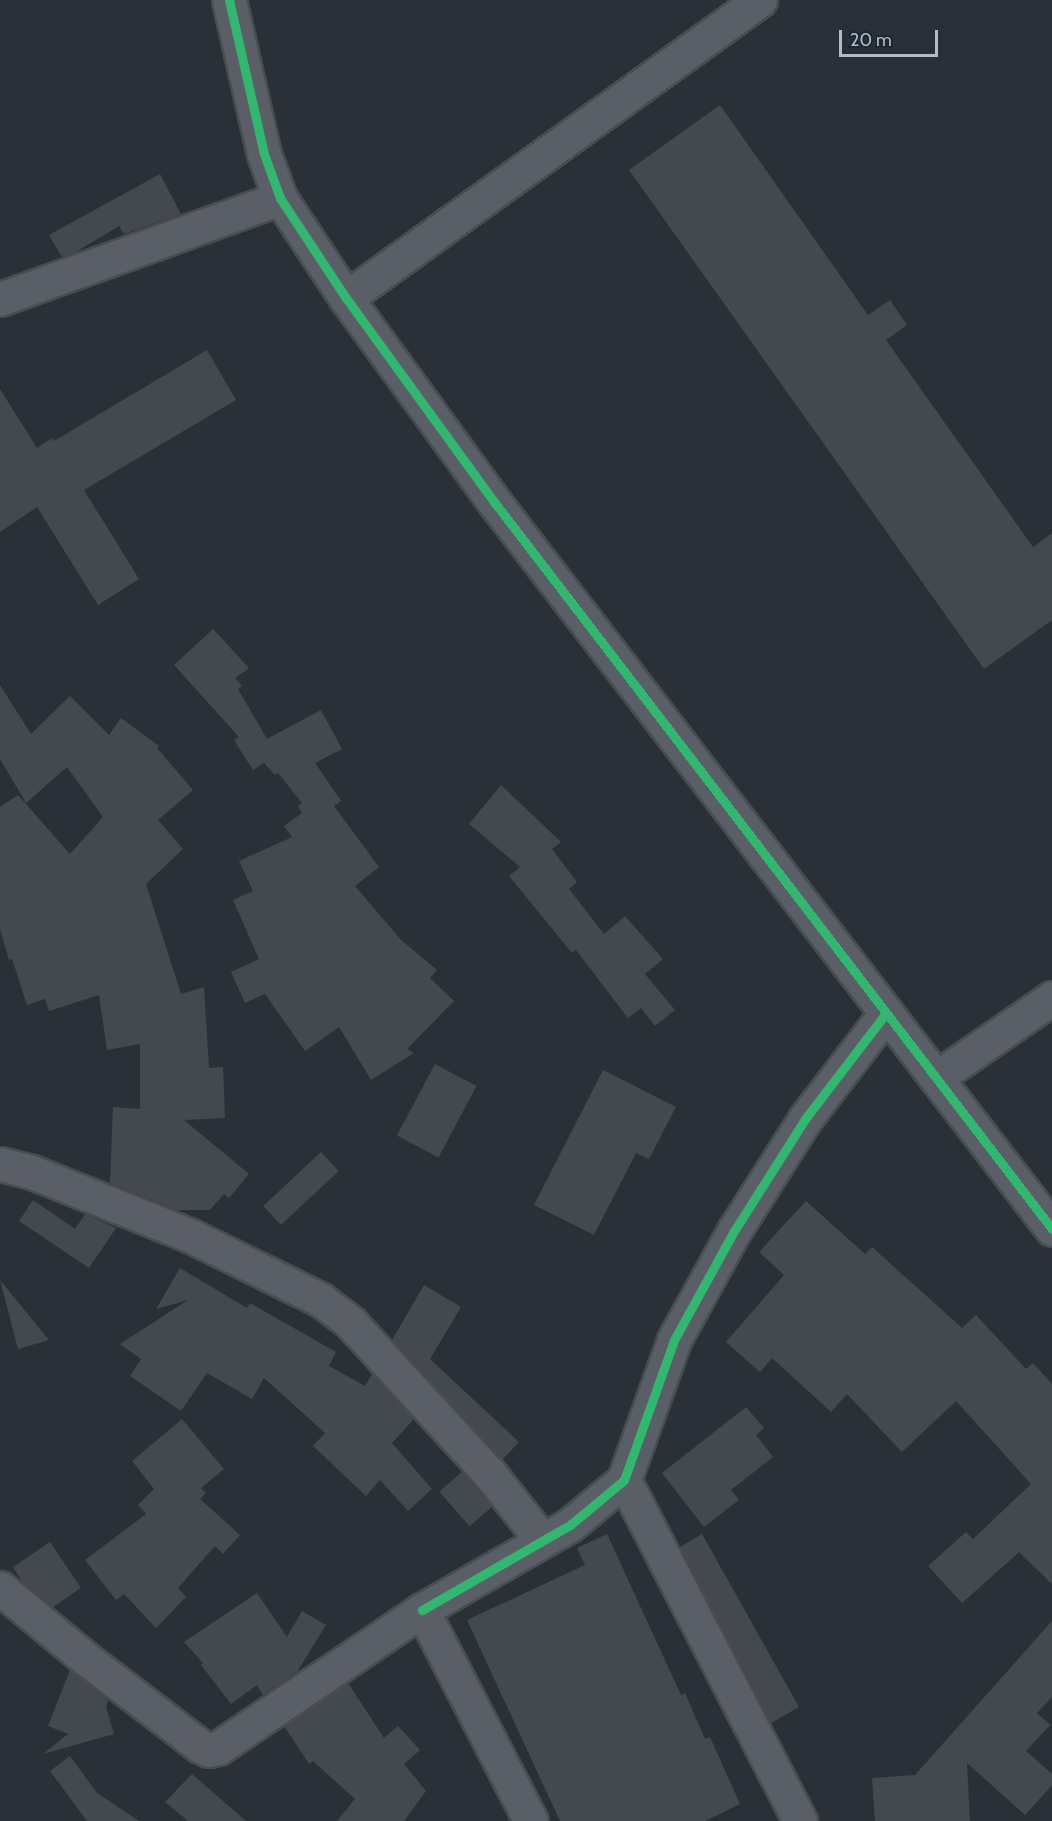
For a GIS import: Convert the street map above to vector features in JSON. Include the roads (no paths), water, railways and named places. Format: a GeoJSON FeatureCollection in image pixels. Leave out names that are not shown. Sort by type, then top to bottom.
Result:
{"type":"FeatureCollection","features":[{"type":"Feature","properties":{"kind":"street"},"geometry":{"type":"LineString","coordinates":[[229,0],[264,154],[280,198],[346,298],[495,503],[1052,1229]]}},
{"type":"Feature","properties":{"kind":"street"},"geometry":{"type":"LineString","coordinates":[[346,298],[760,0]]}},
{"type":"Feature","properties":{"kind":"street"},"geometry":{"type":"LineString","coordinates":[[0,299],[280,198]]}},
{"type":"Feature","properties":{"kind":"street"},"geometry":{"type":"LineString","coordinates":[[936,1078],[1052,998]]}},
{"type":"Feature","properties":{"kind":"street"},"geometry":{"type":"LineString","coordinates":[[0,1588],[112,1678],[200,1746],[209,1750],[218,1748],[422,1610],[570,1525],[624,1480],[675,1340],[734,1231],[805,1119],[886,1012]]}},
{"type":"Feature","properties":{"kind":"street"},"geometry":{"type":"LineString","coordinates":[[0,1164],[32,1172],[189,1235],[321,1300],[351,1323],[490,1474],[542,1540]]}},
{"type":"Feature","properties":{"kind":"street"},"geometry":{"type":"LineString","coordinates":[[624,1480],[800,1821]]}},
{"type":"Feature","properties":{"kind":"street"},"geometry":{"type":"LineString","coordinates":[[422,1610],[531,1821]]}}]}
